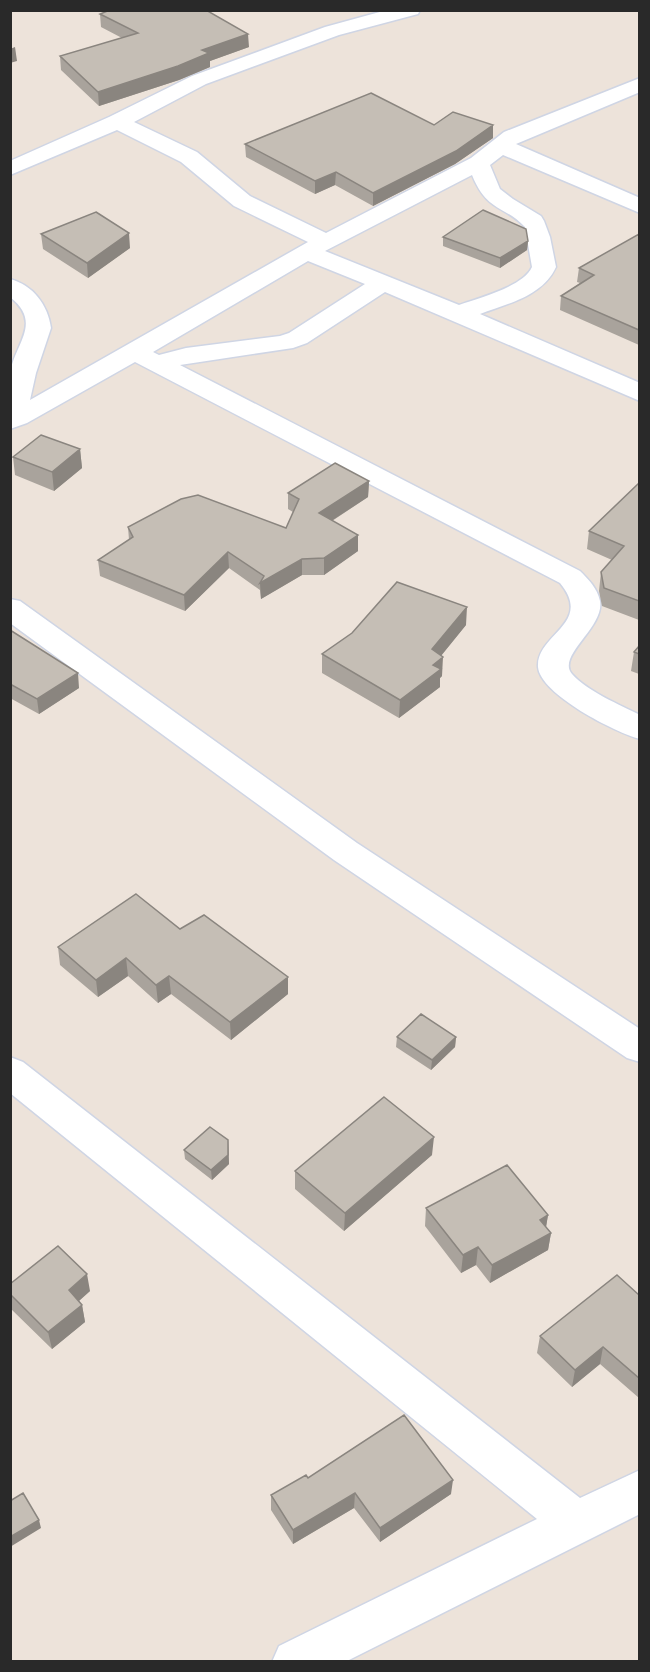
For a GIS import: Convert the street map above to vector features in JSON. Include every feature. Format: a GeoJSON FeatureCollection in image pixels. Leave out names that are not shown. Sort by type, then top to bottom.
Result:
{"type":"FeatureCollection","features":[{"type":"Feature","properties":{"kind":"street"},"geometry":{"type":"LineString","coordinates":[[10,169],[117,122],[199,80],[332,31],[411,10]]}},
{"type":"Feature","properties":{"kind":"street"},"geometry":{"type":"LineString","coordinates":[[14,419],[145,358],[316,247],[479,163],[520,133],[537,128],[639,84]]}},
{"type":"Feature","properties":{"kind":"street"},"geometry":{"type":"LineString","coordinates":[[117,122],[189,157],[242,201],[316,247],[383,283],[458,313],[639,393]]}},
{"type":"Feature","properties":{"kind":"street"},"geometry":{"type":"LineString","coordinates":[[502,146],[639,206]]}},
{"type":"Feature","properties":{"kind":"street"},"geometry":{"type":"LineString","coordinates":[[458,313],[519,291],[536,280],[543,270],[545,261],[533,221],[491,193],[485,185],[479,163]]}},
{"type":"Feature","properties":{"kind":"street"},"geometry":{"type":"LineString","coordinates":[[145,358],[186,356],[284,343],[298,338],[383,283]]}},
{"type":"Feature","properties":{"kind":"street"},"geometry":{"type":"LineString","coordinates":[[10,286],[34,306],[39,320],[39,328],[18,393],[14,419]]}},
{"type":"Feature","properties":{"kind":"street"},"geometry":{"type":"LineString","coordinates":[[145,358],[570,577],[582,591],[586,607],[583,621],[558,650],[554,664],[557,676],[579,694],[639,729]]}},
{"type":"Feature","properties":{"kind":"street"},"geometry":{"type":"LineString","coordinates":[[10,608],[182,736],[299,818],[639,1048]]}},
{"type":"Feature","properties":{"kind":"street"},"geometry":{"type":"LineString","coordinates":[[10,1072],[575,1522]]}},
{"type":"Feature","properties":{"kind":"street"},"geometry":{"type":"LineString","coordinates":[[321,1656],[575,1522],[639,1491]]}},
{"type":"Feature","properties":{"kind":"building"},"geometry":{"type":"Polygon","coordinates":[[[110,10],[206,10],[248,34],[202,50],[209,53],[178,66],[98,92],[60,56],[138,33],[100,14],[110,10]]]}},
{"type":"Feature","properties":{"kind":"building"},"geometry":{"type":"Polygon","coordinates":[[[371,93],[434,125],[453,112],[493,125],[456,151],[373,193],[336,172],[315,181],[245,144],[371,93]]]}},
{"type":"Feature","properties":{"kind":"building"},"geometry":{"type":"Polygon","coordinates":[[[483,210],[526,229],[528,241],[500,258],[443,237],[483,210]]]}},
{"type":"Feature","properties":{"kind":"building"},"geometry":{"type":"Polygon","coordinates":[[[96,212],[129,233],[87,263],[41,234],[96,212]]]}},
{"type":"Feature","properties":{"kind":"building"},"geometry":{"type":"Polygon","coordinates":[[[639,234],[639,330],[561,296],[594,275],[579,268],[639,234]]]}},
{"type":"Feature","properties":{"kind":"building"},"geometry":{"type":"Polygon","coordinates":[[[41,435],[80,449],[52,472],[13,457],[41,435]]]}},
{"type":"Feature","properties":{"kind":"building"},"geometry":{"type":"Polygon","coordinates":[[[335,463],[369,481],[319,513],[358,535],[324,558],[302,559],[260,583],[264,576],[228,552],[184,595],[98,560],[133,537],[128,527],[181,499],[198,495],[286,528],[299,499],[288,493],[335,463]]]}},
{"type":"Feature","properties":{"kind":"building"},"geometry":{"type":"Polygon","coordinates":[[[639,483],[639,601],[604,588],[601,572],[624,546],[589,531],[639,483]]]}},
{"type":"Feature","properties":{"kind":"building"},"geometry":{"type":"Polygon","coordinates":[[[397,582],[467,607],[432,649],[443,657],[433,665],[441,669],[400,700],[322,654],[352,633],[397,582]]]}},
{"type":"Feature","properties":{"kind":"building"},"geometry":{"type":"Polygon","coordinates":[[[10,630],[78,673],[37,699],[10,684],[10,630]]]}},
{"type":"Feature","properties":{"kind":"building"},"geometry":{"type":"Polygon","coordinates":[[[136,894],[180,929],[204,915],[288,977],[230,1022],[169,976],[156,985],[126,958],[96,980],[58,947],[136,894]]]}},
{"type":"Feature","properties":{"kind":"building"},"geometry":{"type":"Polygon","coordinates":[[[421,1014],[456,1037],[432,1060],[397,1037],[421,1014]]]}},
{"type":"Feature","properties":{"kind":"building"},"geometry":{"type":"Polygon","coordinates":[[[384,1097],[434,1137],[345,1213],[295,1171],[384,1097]]]}},
{"type":"Feature","properties":{"kind":"building"},"geometry":{"type":"Polygon","coordinates":[[[210,1127],[228,1140],[228,1155],[211,1170],[184,1150],[210,1127]]]}},
{"type":"Feature","properties":{"kind":"building"},"geometry":{"type":"Polygon","coordinates":[[[507,1165],[548,1215],[540,1220],[551,1233],[492,1265],[478,1247],[463,1255],[426,1208],[507,1165]]]}},
{"type":"Feature","properties":{"kind":"building"},"geometry":{"type":"Polygon","coordinates":[[[58,1246],[87,1274],[69,1290],[82,1305],[48,1332],[10,1294],[10,1284],[58,1246]]]}},
{"type":"Feature","properties":{"kind":"building"},"geometry":{"type":"Polygon","coordinates":[[[617,1275],[639,1295],[639,1378],[603,1347],[575,1370],[540,1336],[617,1275]]]}},
{"type":"Feature","properties":{"kind":"building"},"geometry":{"type":"Polygon","coordinates":[[[404,1415],[453,1480],[380,1528],[355,1493],[293,1530],[271,1495],[306,1475],[308,1478],[404,1415]]]}},
{"type":"Feature","properties":{"kind":"building"},"geometry":{"type":"Polygon","coordinates":[[[23,1493],[39,1520],[10,1537],[10,1501],[23,1493]]]}}]}
